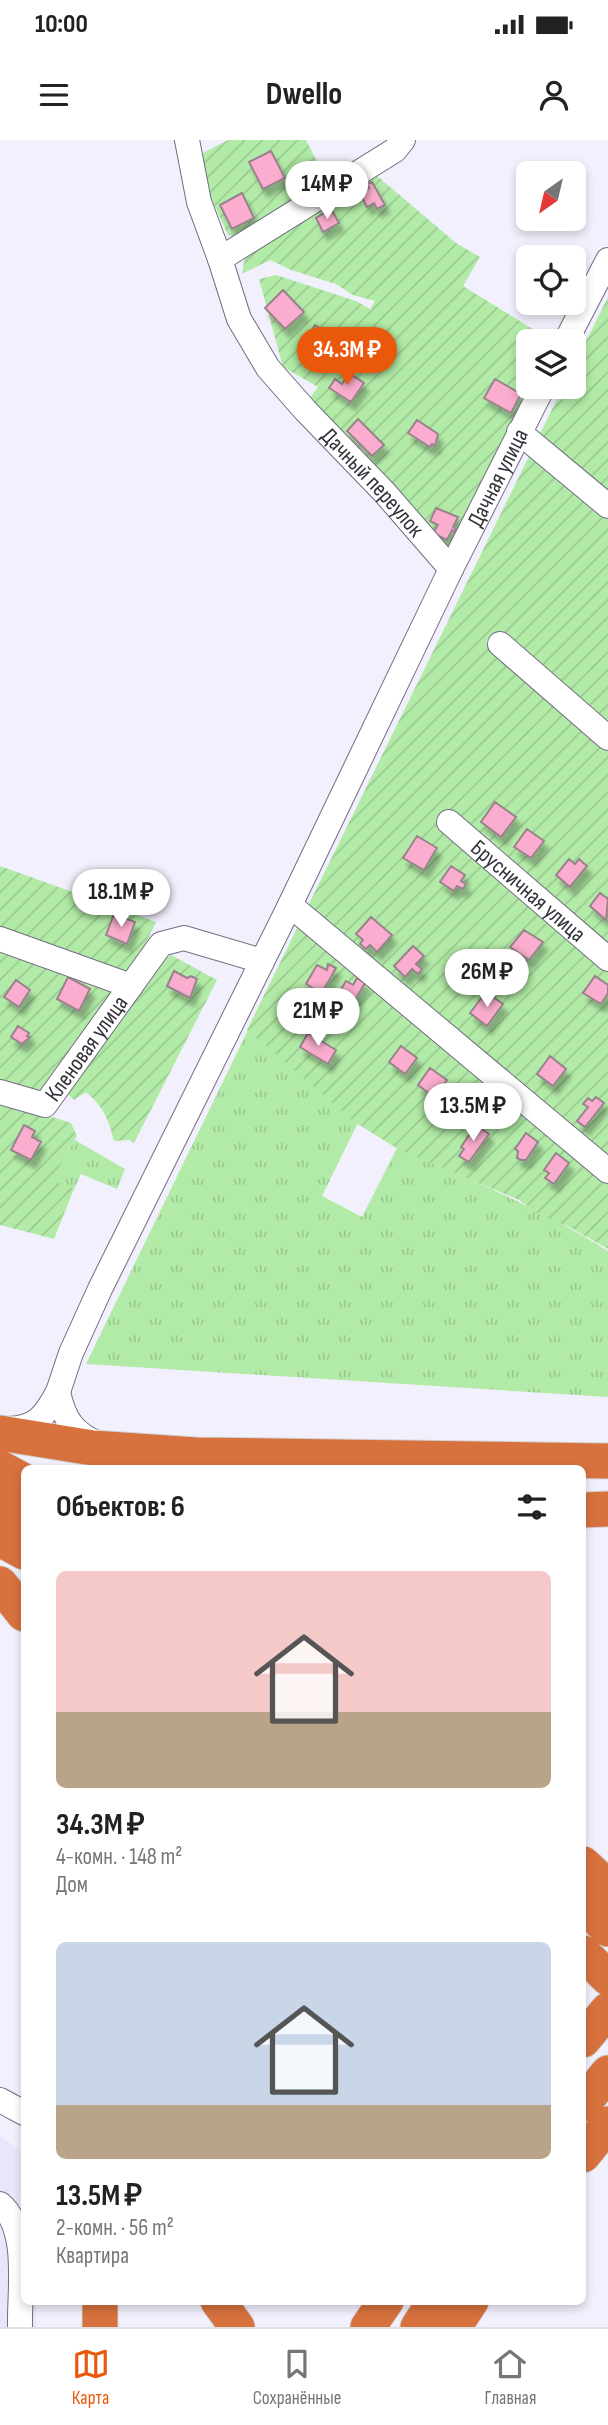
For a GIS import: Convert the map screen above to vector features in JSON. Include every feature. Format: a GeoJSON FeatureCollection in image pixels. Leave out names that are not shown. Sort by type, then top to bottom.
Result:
{"type":"FeatureCollection","features":[{"type":"Feature","properties":{"kind":"highway"},"geometry":{"type":"LineString","coordinates":[[0,1431],[41,1441],[116,1450],[197,1455],[602,1461]]}},
{"type":"Feature","properties":{"kind":"highway"},"geometry":{"type":"LineString","coordinates":[[579,1465],[602,1461]]}},
{"type":"Feature","properties":{"kind":"highway"},"geometry":{"type":"LineString","coordinates":[[0,1468],[21,1479]]}},
{"type":"Feature","properties":{"kind":"highway"},"geometry":{"type":"LineString","coordinates":[[0,1503],[21,1514]]}},
{"type":"Feature","properties":{"kind":"highway"},"geometry":{"type":"LineString","coordinates":[[586,1510],[608,1508]]}},
{"type":"Feature","properties":{"kind":"highway"},"geometry":{"type":"LineString","coordinates":[[0,1539],[21,1550]]}},
{"type":"Feature","properties":{"kind":"highway"},"geometry":{"type":"LineString","coordinates":[[0,1584],[21,1611]]}},
{"type":"Feature","properties":{"kind":"highway"},"geometry":{"type":"LineString","coordinates":[[586,1867],[608,1887]]}},
{"type":"Feature","properties":{"kind":"highway"},"geometry":{"type":"LineString","coordinates":[[586,1908],[608,1929]]}},
{"type":"Feature","properties":{"kind":"highway"},"geometry":{"type":"LineString","coordinates":[[586,1956],[608,1978]]}},
{"type":"Feature","properties":{"kind":"highway"},"geometry":{"type":"LineString","coordinates":[[586,2036],[608,2010]]}},
{"type":"Feature","properties":{"kind":"highway"},"geometry":{"type":"LineString","coordinates":[[586,2139],[592,2109],[608,2073]]}},
{"type":"Feature","properties":{"kind":"highway"},"geometry":{"type":"LineString","coordinates":[[100,2305],[100,2327]]}},
{"type":"Feature","properties":{"kind":"highway"},"geometry":{"type":"LineString","coordinates":[[221,2305],[237,2327]]}},
{"type":"Feature","properties":{"kind":"highway"},"geometry":{"type":"LineString","coordinates":[[368,2327],[383,2305]]}},
{"type":"Feature","properties":{"kind":"highway"},"geometry":{"type":"LineString","coordinates":[[418,2327],[432,2305]]}},
{"type":"Feature","properties":{"kind":"highway"},"geometry":{"type":"LineString","coordinates":[[454,2327],[468,2305]]}},
{"type":"Feature","properties":{"kind":"highway"},"geometry":{"type":"LineString","coordinates":[[484,2327],[485,2305]]}},
{"type":"Feature","properties":{"kind":"street","name":"Дачный переулок"},"geometry":{"type":"LineString","coordinates":[[187,140],[200,202],[239,319],[268,368],[385,492],[451,569]]}},
{"type":"Feature","properties":{"kind":"street"},"geometry":{"type":"LineString","coordinates":[[220,259],[395,150],[403,140]]}},
{"type":"Feature","properties":{"kind":"street"},"geometry":{"type":"LineString","coordinates":[[573,329],[605,276]]}},
{"type":"Feature","properties":{"kind":"street","name":"Дачная улица"},"geometry":{"type":"LineString","coordinates":[[0,1431],[34,1424],[47,1412],[58,1392],[71,1353],[100,1289],[537,399]]}},
{"type":"Feature","properties":{"kind":"street"},"geometry":{"type":"LineString","coordinates":[[519,432],[608,506]]}},
{"type":"Feature","properties":{"kind":"street"},"geometry":{"type":"LineString","coordinates":[[500,644],[608,738]]}},
{"type":"Feature","properties":{"kind":"street","name":"Брусничная улица"},"geometry":{"type":"LineString","coordinates":[[449,822],[608,959]]}},
{"type":"Feature","properties":{"kind":"street"},"geometry":{"type":"LineString","coordinates":[[290,905],[608,1171]]}},
{"type":"Feature","properties":{"kind":"street","name":"Кленовая улица"},"geometry":{"type":"LineString","coordinates":[[0,1092],[45,1105],[160,944],[184,938],[262,961]]}},
{"type":"Feature","properties":{"kind":"street","name":"Кленовая улица"},"geometry":{"type":"LineString","coordinates":[[0,939],[131,986]]}},
{"type":"Feature","properties":{"kind":"street"},"geometry":{"type":"LineString","coordinates":[[58,1392],[63,1413],[76,1429],[91,1441],[116,1450]]}},
{"type":"Feature","properties":{"kind":"street"},"geometry":{"type":"LineString","coordinates":[[0,2100],[21,2111]]}},
{"type":"Feature","properties":{"kind":"street"},"geometry":{"type":"LineString","coordinates":[[0,2204],[11,2213],[20,2247],[20,2327]]}},
{"type":"Feature","properties":{"kind":"shaded area"},"geometry":{"type":"Polygon","coordinates":[[[0,2136],[21,2151],[21,2305],[36,2305],[36,2327],[0,2327],[0,2136]]]}},
{"type":"Feature","properties":{"kind":"green space"},"geometry":{"type":"Polygon","coordinates":[[[228,140],[306,140],[326,179],[237,239],[228,235],[210,196],[199,155],[228,140]]]}},
{"type":"Feature","properties":{"kind":"green space"},"geometry":{"type":"Polygon","coordinates":[[[376,175],[456,243],[480,257],[463,286],[533,329],[516,329],[516,399],[528,399],[451,553],[305,404],[318,387],[283,367],[259,279],[276,275],[356,301],[370,309],[375,301],[353,295],[336,284],[291,270],[270,260],[242,274],[245,254],[376,175]]]}},
{"type":"Feature","properties":{"kind":"green space"},"geometry":{"type":"Polygon","coordinates":[[[608,297],[608,1249],[537,1213],[519,1200],[398,1149],[356,1123],[247,1030],[557,399],[586,399],[586,341],[608,297]]]}},
{"type":"Feature","properties":{"kind":"green space"},"geometry":{"type":"Polygon","coordinates":[[[0,866],[156,922],[130,976],[0,930],[0,866]]]}},
{"type":"Feature","properties":{"kind":"green space"},"geometry":{"type":"Polygon","coordinates":[[[0,944],[117,987],[45,1092],[40,1090],[25,1097],[0,1088],[0,944]]]}},
{"type":"Feature","properties":{"kind":"green space"},"geometry":{"type":"Polygon","coordinates":[[[171,955],[217,980],[134,1143],[129,1140],[114,1141],[104,1114],[92,1097],[86,1092],[74,1100],[64,1090],[159,963],[171,955]]]}},
{"type":"Feature","properties":{"kind":"green space"},"geometry":{"type":"Polygon","coordinates":[[[248,1030],[358,1123],[322,1196],[362,1217],[397,1148],[531,1208],[608,1251],[608,1397],[86,1364],[248,1030]]]}},
{"type":"Feature","properties":{"kind":"green space"},"geometry":{"type":"Polygon","coordinates":[[[0,1100],[71,1123],[77,1136],[52,1180],[74,1189],[54,1239],[0,1225],[0,1100]]]}},
{"type":"Feature","properties":{"kind":"green space"},"geometry":{"type":"Polygon","coordinates":[[[75,1140],[125,1169],[117,1189],[81,1174],[74,1189],[51,1181],[75,1140]]]}},
{"type":"Feature","properties":{"kind":"building"},"geometry":{"type":"Polygon","coordinates":[[[271,151],[285,178],[263,189],[249,162],[271,151]]]}},
{"type":"Feature","properties":{"kind":"building"},"geometry":{"type":"Polygon","coordinates":[[[372,182],[385,205],[377,209],[374,203],[367,207],[360,193],[369,188],[367,184],[372,182]]]}},
{"type":"Feature","properties":{"kind":"building"},"geometry":{"type":"Polygon","coordinates":[[[242,193],[254,218],[232,229],[220,205],[242,193]]]}},
{"type":"Feature","properties":{"kind":"building"},"geometry":{"type":"Polygon","coordinates":[[[331,209],[339,223],[323,232],[316,218],[331,209]]]}},
{"type":"Feature","properties":{"kind":"building"},"geometry":{"type":"Polygon","coordinates":[[[283,290],[304,312],[285,329],[265,308],[283,290]]]}},
{"type":"Feature","properties":{"kind":"building"},"geometry":{"type":"Polygon","coordinates":[[[315,325],[328,333],[314,355],[299,343],[302,338],[307,338],[315,325]]]}},
{"type":"Feature","properties":{"kind":"building"},"geometry":{"type":"Polygon","coordinates":[[[349,373],[364,383],[351,402],[329,388],[335,379],[342,384],[349,373]]]}},
{"type":"Feature","properties":{"kind":"building"},"geometry":{"type":"Polygon","coordinates":[[[495,379],[516,391],[516,399],[518,399],[511,413],[484,398],[495,379]]]}},
{"type":"Feature","properties":{"kind":"building"},"geometry":{"type":"Polygon","coordinates":[[[358,419],[384,445],[372,456],[347,431],[358,419]]]}},
{"type":"Feature","properties":{"kind":"building"},"geometry":{"type":"Polygon","coordinates":[[[417,420],[438,434],[435,446],[432,444],[430,447],[408,433],[417,420]]]}},
{"type":"Feature","properties":{"kind":"building"},"geometry":{"type":"Polygon","coordinates":[[[436,508],[458,517],[453,527],[456,529],[454,532],[452,530],[447,540],[433,533],[438,525],[430,521],[436,508]]]}},
{"type":"Feature","properties":{"kind":"building"},"geometry":{"type":"Polygon","coordinates":[[[495,802],[516,817],[501,837],[481,822],[495,802]]]}},
{"type":"Feature","properties":{"kind":"building"},"geometry":{"type":"Polygon","coordinates":[[[527,829],[544,841],[531,858],[514,847],[527,829]]]}},
{"type":"Feature","properties":{"kind":"building"},"geometry":{"type":"Polygon","coordinates":[[[417,836],[437,848],[424,870],[403,858],[417,836]]]}},
{"type":"Feature","properties":{"kind":"building"},"geometry":{"type":"Polygon","coordinates":[[[569,859],[575,864],[579,859],[587,866],[570,887],[556,875],[569,859]]]}},
{"type":"Feature","properties":{"kind":"building"},"geometry":{"type":"Polygon","coordinates":[[[451,866],[465,875],[461,881],[466,884],[463,889],[457,886],[454,891],[440,882],[451,866]]]}},
{"type":"Feature","properties":{"kind":"building"},"geometry":{"type":"Polygon","coordinates":[[[600,893],[608,899],[606,920],[590,906],[600,893]]]}},
{"type":"Feature","properties":{"kind":"building"},"geometry":{"type":"Polygon","coordinates":[[[114,914],[135,922],[127,944],[106,935],[114,914]]]}},
{"type":"Feature","properties":{"kind":"building"},"geometry":{"type":"Polygon","coordinates":[[[371,917],[392,935],[377,952],[370,945],[366,949],[360,944],[363,940],[356,934],[371,917]]]}},
{"type":"Feature","properties":{"kind":"building"},"geometry":{"type":"Polygon","coordinates":[[[524,930],[543,942],[529,960],[510,947],[524,930]]]}},
{"type":"Feature","properties":{"kind":"building"},"geometry":{"type":"Polygon","coordinates":[[[413,946],[424,956],[416,964],[422,969],[418,974],[412,969],[405,977],[394,966],[413,946]]]}},
{"type":"Feature","properties":{"kind":"building"},"geometry":{"type":"Polygon","coordinates":[[[328,964],[336,968],[323,994],[306,984],[317,965],[327,970],[328,964]]]}},
{"type":"Feature","properties":{"kind":"building"},"geometry":{"type":"Polygon","coordinates":[[[174,971],[187,978],[191,976],[197,979],[190,998],[167,986],[174,971]]]}},
{"type":"Feature","properties":{"kind":"building"},"geometry":{"type":"Polygon","coordinates":[[[595,976],[608,985],[608,993],[601,1004],[583,993],[595,976]]]}},
{"type":"Feature","properties":{"kind":"building"},"geometry":{"type":"Polygon","coordinates":[[[68,977],[90,989],[79,1011],[57,999],[68,977]]]}},
{"type":"Feature","properties":{"kind":"building"},"geometry":{"type":"Polygon","coordinates":[[[357,978],[365,983],[349,1010],[334,1001],[346,981],[353,985],[357,978]]]}},
{"type":"Feature","properties":{"kind":"building"},"geometry":{"type":"Polygon","coordinates":[[[16,980],[30,990],[19,1007],[4,997],[16,980]]]}},
{"type":"Feature","properties":{"kind":"building"},"geometry":{"type":"Polygon","coordinates":[[[486,992],[503,1004],[487,1026],[470,1013],[486,992]]]}},
{"type":"Feature","properties":{"kind":"building"},"geometry":{"type":"Polygon","coordinates":[[[18,1026],[29,1033],[27,1036],[30,1037],[22,1044],[11,1037],[18,1026]]]}},
{"type":"Feature","properties":{"kind":"building"},"geometry":{"type":"Polygon","coordinates":[[[308,1033],[336,1050],[328,1064],[300,1047],[308,1033]]]}},
{"type":"Feature","properties":{"kind":"building"},"geometry":{"type":"Polygon","coordinates":[[[401,1046],[417,1058],[405,1074],[389,1062],[401,1046]]]}},
{"type":"Feature","properties":{"kind":"building"},"geometry":{"type":"Polygon","coordinates":[[[550,1056],[566,1069],[553,1086],[537,1074],[550,1056]]]}},
{"type":"Feature","properties":{"kind":"building"},"geometry":{"type":"Polygon","coordinates":[[[430,1068],[447,1080],[434,1097],[418,1085],[430,1068]]]}},
{"type":"Feature","properties":{"kind":"building"},"geometry":{"type":"Polygon","coordinates":[[[459,1089],[464,1093],[466,1090],[469,1092],[467,1095],[476,1100],[462,1120],[446,1109],[459,1089]]]}},
{"type":"Feature","properties":{"kind":"building"},"geometry":{"type":"Polygon","coordinates":[[[596,1097],[604,1103],[585,1127],[577,1121],[588,1107],[583,1104],[588,1098],[592,1101],[596,1097]]]}},
{"type":"Feature","properties":{"kind":"building"},"geometry":{"type":"Polygon","coordinates":[[[24,1125],[35,1131],[32,1137],[41,1142],[31,1160],[11,1150],[24,1125]]]}},
{"type":"Feature","properties":{"kind":"building"},"geometry":{"type":"Polygon","coordinates":[[[476,1125],[489,1134],[469,1162],[459,1156],[464,1149],[461,1147],[476,1125]]]}},
{"type":"Feature","properties":{"kind":"building"},"geometry":{"type":"Polygon","coordinates":[[[526,1133],[538,1142],[526,1160],[521,1160],[517,1158],[518,1151],[515,1149],[526,1133]]]}},
{"type":"Feature","properties":{"kind":"building"},"geometry":{"type":"Polygon","coordinates":[[[556,1153],[569,1163],[554,1184],[545,1178],[549,1173],[544,1170],[556,1153]]]}}]}
